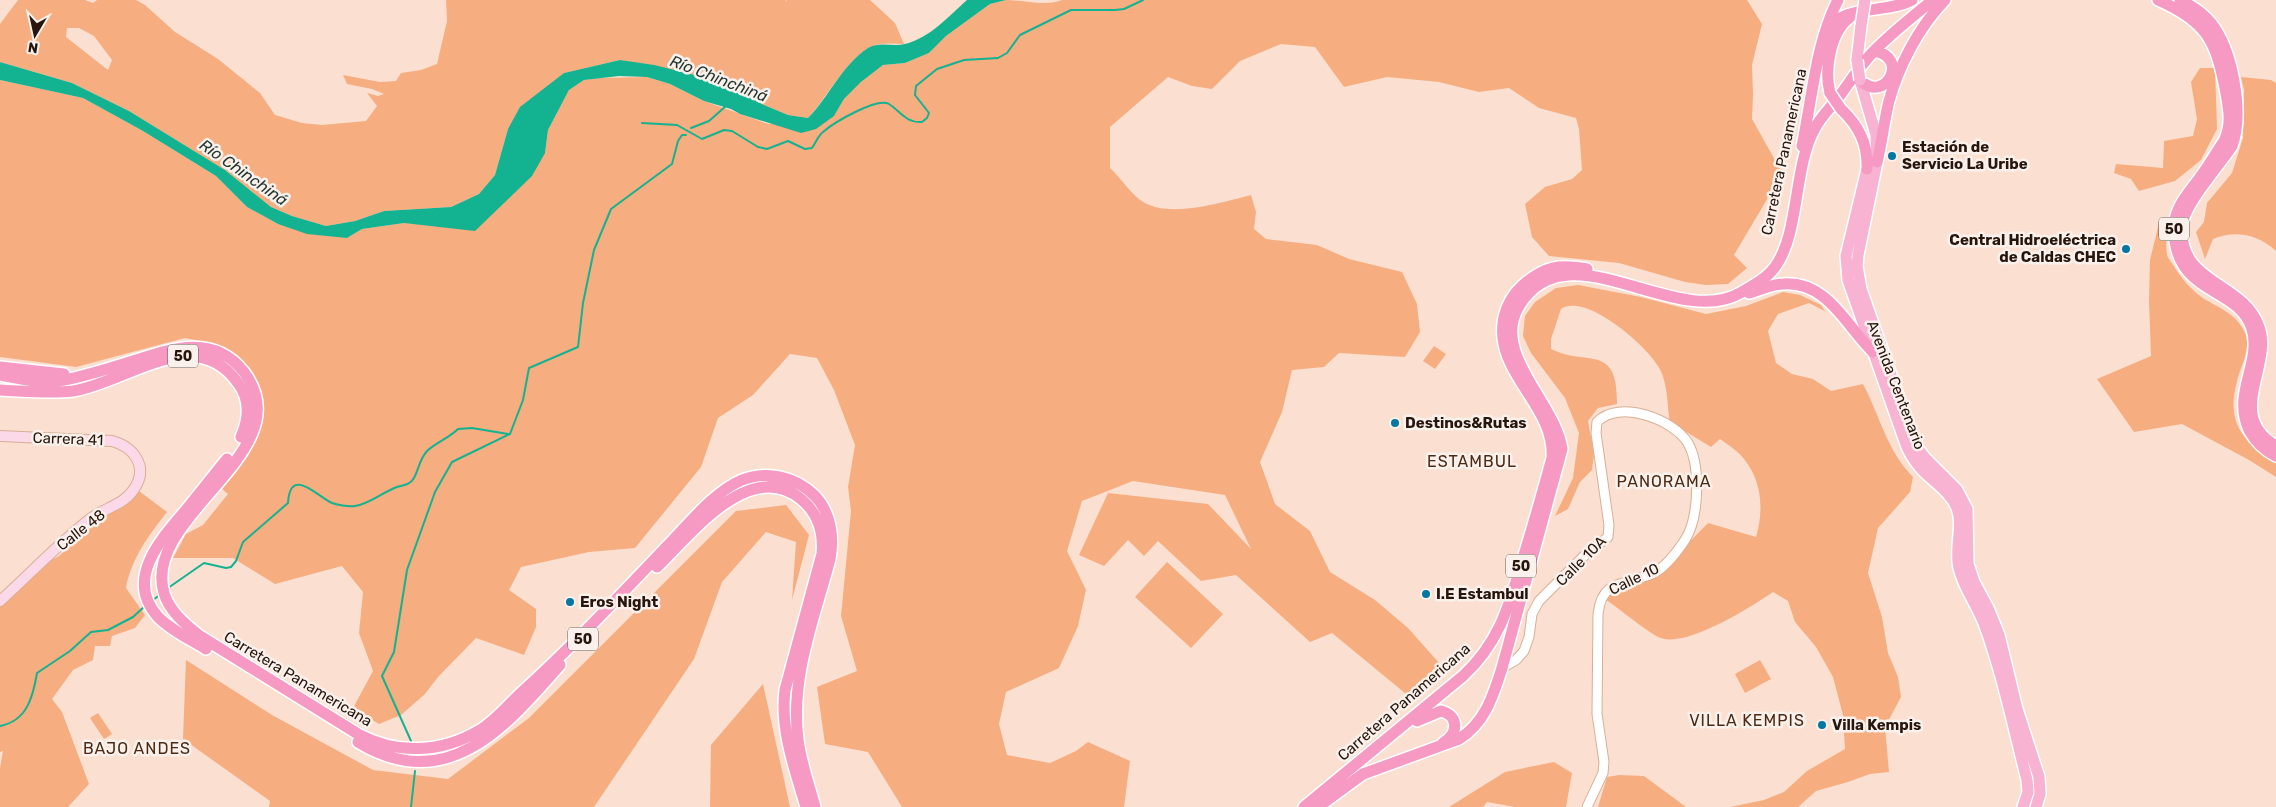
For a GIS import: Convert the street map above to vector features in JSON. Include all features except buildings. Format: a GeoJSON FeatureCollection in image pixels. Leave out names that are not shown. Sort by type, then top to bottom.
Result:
{"type":"FeatureCollection","features":[{"type":"Feature","properties":{"kind":"highway"},"geometry":{"type":"LineString","coordinates":[[1822,43],[1829,19],[1838,0]]}},
{"type":"Feature","properties":{"kind":"highway","name":"50"},"geometry":{"type":"LineString","coordinates":[[1822,43],[1830,26],[1842,16],[1912,0]]}},
{"type":"Feature","properties":{"kind":"highway","name":"50"},"geometry":{"type":"LineString","coordinates":[[1836,100],[1874,51],[1933,0]]}},
{"type":"Feature","properties":{"kind":"highway"},"geometry":{"type":"LineString","coordinates":[[1877,162],[1889,101],[1900,71],[1926,24],[1945,0]]}},
{"type":"Feature","properties":{"kind":"highway","name":"50"},"geometry":{"type":"LineString","coordinates":[[2158,0],[2180,10],[2194,20],[2212,41],[2220,62],[2230,118],[2228,130],[2224,141],[2177,212],[2174,227],[2178,252],[2185,268],[2197,281],[2236,306],[2250,323],[2253,345],[2244,390],[2243,409],[2248,426],[2255,439],[2266,450],[2276,456]]}},
{"type":"Feature","properties":{"kind":"highway","name":"50"},"geometry":{"type":"LineString","coordinates":[[2180,0],[2207,18],[2220,36],[2228,57],[2238,117],[2232,146],[2185,212],[2182,227],[2183,242],[2188,258],[2198,271],[2210,281],[2242,300],[2258,324],[2261,342],[2251,406],[2255,421],[2262,434],[2276,446]]}},
{"type":"Feature","properties":{"kind":"highway"},"geometry":{"type":"LineString","coordinates":[[1858,12],[1844,22],[1836,33],[1828,71],[1836,100],[1862,136],[1867,152],[1867,169]]}},
{"type":"Feature","properties":{"kind":"highway","name":"Carretera Panamericana"},"geometry":{"type":"LineString","coordinates":[[1304,807],[1475,665],[1497,634],[1512,598],[1552,458],[1553,447],[1548,428],[1508,358],[1504,346],[1503,324],[1511,298],[1534,276],[1546,269],[1558,266],[1586,268],[1687,294],[1719,293],[1744,286],[1766,268],[1777,249],[1799,165],[1822,43]]}},
{"type":"Feature","properties":{"kind":"highway"},"geometry":{"type":"LineString","coordinates":[[1860,80],[1866,85],[1875,87],[1884,84],[1890,78],[1893,69],[1890,61],[1884,54],[1874,51]]}},
{"type":"Feature","properties":{"kind":"highway"},"geometry":{"type":"LineString","coordinates":[[1814,87],[1814,93],[1820,102],[1832,103],[1836,100]]}},
{"type":"Feature","properties":{"kind":"highway","name":"Carretera Panamericana"},"geometry":{"type":"LineString","coordinates":[[1318,807],[1363,774],[1425,752],[1468,734],[1480,721],[1490,703],[1502,668],[1562,448],[1560,436],[1552,419],[1514,350],[1512,330],[1514,316],[1525,297],[1546,280],[1565,275],[1596,277],[1691,301],[1731,298],[1759,282],[1779,260],[1785,245],[1802,168],[1814,130],[1836,100]]}},
{"type":"Feature","properties":{"kind":"highway"},"geometry":{"type":"LineString","coordinates":[[1731,298],[1776,284],[1790,284],[1808,288],[1822,295],[1841,312],[1859,338],[1873,352]]}},
{"type":"Feature","properties":{"kind":"highway","name":"Carretera Panamericana"},"geometry":{"type":"LineString","coordinates":[[0,375],[44,381],[62,380],[174,348],[195,346],[207,348],[225,357],[240,368],[253,390],[257,410],[254,425],[247,442],[236,460],[168,549],[162,571],[164,595],[183,622],[200,636],[383,755],[416,762],[447,758],[477,744],[532,698],[591,631],[722,505],[744,491],[764,487],[776,488],[794,494],[809,507],[817,520],[823,537],[819,570],[794,657],[784,704],[787,739],[806,807]]}},
{"type":"Feature","properties":{"kind":"highway","name":"Carretera Panamericana"},"geometry":{"type":"LineString","coordinates":[[0,390],[72,391],[95,386],[160,360],[176,356],[212,360],[228,370],[244,393],[247,410],[242,436],[226,460],[172,526],[152,554],[144,581],[147,597],[157,616],[180,634],[252,675],[329,724],[356,736],[398,748],[439,747],[462,740],[482,729],[540,676],[716,499],[734,484],[754,477],[778,476],[802,485],[819,501],[826,513],[832,542],[830,560],[800,667],[796,700],[798,741],[815,807]]}},
{"type":"Feature","properties":{"kind":"highway"},"geometry":{"type":"LineString","coordinates":[[0,367],[60,374],[88,374]]}},
{"type":"Feature","properties":{"kind":"highway"},"geometry":{"type":"LineString","coordinates":[[1390,737],[1430,714],[1441,711],[1446,712],[1454,720],[1454,732],[1447,741],[1425,752]]}},
{"type":"Feature","properties":{"kind":"main road","name":"Avenida Centenario"},"geometry":{"type":"LineString","coordinates":[[1865,0],[1858,60],[1860,80],[1876,135],[1877,162],[1858,254],[1857,266],[1861,289],[1916,446],[1925,458],[1957,490],[1968,509],[1968,564],[1974,582],[1988,608],[1999,635],[2017,709],[2039,777],[2040,794],[2036,807]]}},
{"type":"Feature","properties":{"kind":"main road","name":"Avenida Centenario"},"geometry":{"type":"LineString","coordinates":[[1871,117],[1872,150],[1845,263],[1848,280],[1901,431],[1912,457],[1918,466],[1953,500],[1957,507],[1959,521],[1958,566],[1964,583],[1985,626],[1994,654],[2027,780],[2028,792],[2023,807]]}},
{"type":"Feature","properties":{"kind":"main road","name":"Carrera 41"},"geometry":{"type":"LineString","coordinates":[[0,436],[104,440],[121,444],[130,452]]}},
{"type":"Feature","properties":{"kind":"main road","name":"Carrera 41"},"geometry":{"type":"LineString","coordinates":[[0,441],[106,445],[130,452]]}},
{"type":"Feature","properties":{"kind":"main road","name":"Calle 48"},"geometry":{"type":"LineString","coordinates":[[0,592],[78,520],[127,489],[133,477],[134,467],[130,452]]}},
{"type":"Feature","properties":{"kind":"main road","name":"Calle 48"},"geometry":{"type":"LineString","coordinates":[[0,601],[89,520],[124,500],[132,493],[140,470],[138,459],[130,452]]}},
{"type":"Feature","properties":{"kind":"street","name":"Calle 10"},"geometry":{"type":"LineString","coordinates":[[1587,807],[1604,773],[1597,714],[1598,614],[1600,602],[1608,589],[1654,573],[1671,559],[1687,538],[1698,488],[1695,462],[1688,443],[1669,426],[1642,414],[1609,413],[1598,422],[1596,433]]}},
{"type":"Feature","properties":{"kind":"street","name":"Calle 10A"},"geometry":{"type":"LineString","coordinates":[[1502,668],[1516,660],[1524,651],[1529,637],[1532,614],[1539,601],[1585,556],[1608,537],[1609,525],[1596,433]]}},
{"type":"Feature","properties":{"kind":"shaded area"},"geometry":{"type":"Polygon","coordinates":[[[18,0],[85,0],[93,3],[97,0],[136,0],[145,5],[175,32],[218,59],[260,93],[275,115],[302,123],[322,125],[366,121],[377,106],[367,93],[378,96],[384,94],[372,89],[347,84],[343,75],[380,82],[396,81],[401,73],[421,70],[437,64],[447,21],[446,0],[786,0],[785,2],[787,0],[870,0],[895,23],[904,44],[878,44],[862,52],[853,60],[808,118],[788,115],[733,89],[695,75],[620,60],[564,73],[508,129],[495,175],[479,194],[451,207],[384,211],[355,221],[326,226],[292,216],[271,207],[225,170],[129,111],[72,83],[0,62],[0,24],[18,0]],[[67,28],[66,37],[108,70],[112,60],[94,36],[79,28],[67,28]]]}},
{"type":"Feature","properties":{"kind":"shaded area"},"geometry":{"type":"Polygon","coordinates":[[[967,0],[1006,0],[990,4],[946,36],[929,53],[905,63],[883,65],[861,82],[844,99],[834,116],[816,129],[801,133],[704,101],[670,84],[647,77],[619,76],[584,80],[569,90],[548,130],[545,153],[532,176],[475,231],[404,223],[362,229],[347,238],[307,234],[278,224],[247,207],[216,176],[143,131],[83,98],[0,80],[0,62],[72,83],[129,111],[225,170],[271,207],[292,216],[326,226],[355,221],[384,211],[451,207],[479,194],[495,175],[508,129],[520,107],[564,73],[620,60],[654,65],[695,75],[733,89],[788,115],[808,118],[816,110],[843,72],[868,48],[881,44],[905,44],[923,37],[939,26],[967,0]]]}},
{"type":"Feature","properties":{"kind":"shaded area"},"geometry":{"type":"Polygon","coordinates":[[[1006,0],[1048,3],[1062,0],[1747,0],[1762,24],[1752,65],[1752,119],[1780,169],[1766,201],[1734,255],[1747,268],[1728,284],[1706,285],[1685,282],[1619,263],[1549,256],[1532,237],[1525,204],[1545,187],[1572,179],[1582,170],[1579,129],[1576,118],[1539,108],[1509,88],[1479,92],[1439,82],[1387,77],[1344,87],[1315,47],[1281,44],[1240,61],[1212,89],[1192,86],[1168,77],[1110,127],[1110,168],[1145,203],[1156,207],[1183,209],[1212,205],[1251,195],[1256,212],[1254,229],[1266,239],[1317,245],[1349,259],[1402,272],[1417,304],[1420,332],[1405,357],[1339,353],[1324,367],[1292,370],[1282,412],[1260,462],[1275,504],[1310,531],[1330,572],[1375,600],[1408,628],[1448,673],[1422,687],[1411,698],[1332,633],[1310,642],[1236,575],[1201,581],[1158,541],[1144,556],[1128,540],[1104,566],[1079,555],[1108,493],[1208,504],[1251,549],[1225,495],[1133,481],[1082,501],[1067,551],[1086,590],[1078,626],[1059,668],[1006,692],[999,724],[1007,755],[1050,763],[1076,751],[1088,742],[1130,761],[1124,807],[902,807],[868,752],[825,744],[817,687],[857,671],[841,616],[851,511],[848,487],[855,445],[834,390],[817,358],[790,354],[753,395],[718,418],[701,467],[635,548],[589,552],[521,567],[509,590],[536,609],[536,627],[524,655],[476,638],[438,677],[425,694],[401,715],[379,724],[353,708],[373,671],[359,633],[363,592],[342,566],[275,584],[233,558],[173,558],[186,534],[203,525],[228,494],[222,489],[248,456],[259,432],[261,418],[250,373],[234,354],[210,343],[185,338],[76,367],[0,357],[0,80],[83,98],[143,131],[216,176],[247,207],[278,224],[347,238],[362,229],[404,223],[438,225],[545,153],[548,130],[569,90],[584,80],[647,77],[670,84],[704,101],[768,124],[834,116],[844,99],[861,82],[883,65],[905,63],[929,53],[946,36],[990,4],[1006,0]]]}},
{"type":"Feature","properties":{"kind":"shaded area"},"geometry":{"type":"Polygon","coordinates":[[[2200,68],[2215,68],[2217,129],[2201,160],[2175,181],[2139,191],[2131,179],[2114,173],[2116,164],[2163,168],[2164,141],[2193,136],[2197,119],[2191,82],[2200,68]]]}},
{"type":"Feature","properties":{"kind":"shaded area"},"geometry":{"type":"Polygon","coordinates":[[[2241,77],[2271,80],[2276,83],[2276,251],[2254,237],[2237,234],[2213,239],[2205,259],[2196,232],[2204,222],[2207,203],[2232,173],[2243,138],[2244,90],[2241,77]]]}},
{"type":"Feature","properties":{"kind":"shaded area"},"geometry":{"type":"Polygon","coordinates":[[[2168,217],[2166,251],[2169,260],[2193,290],[2232,316],[2242,327],[2246,335],[2246,352],[2236,385],[2234,412],[2242,434],[2262,453],[2276,462],[2276,477],[2249,460],[2182,424],[2134,432],[2097,379],[2151,356],[2150,260],[2160,219],[2168,217]]]}},
{"type":"Feature","properties":{"kind":"shaded area"},"geometry":{"type":"Polygon","coordinates":[[[1578,285],[1641,297],[1706,314],[1746,306],[1783,292],[1800,295],[1821,305],[1825,311],[1809,303],[1778,314],[1768,331],[1776,363],[1792,374],[1813,379],[1831,391],[1863,384],[1890,445],[1913,477],[1910,492],[1878,528],[1868,573],[1882,617],[1888,653],[1898,677],[1901,697],[1885,727],[1889,772],[1870,774],[1816,791],[1798,807],[1730,807],[1764,800],[1784,792],[1807,771],[1845,749],[1843,715],[1833,677],[1816,647],[1795,622],[1788,601],[1773,592],[1717,625],[1684,638],[1670,639],[1658,637],[1605,599],[1615,587],[1672,560],[1708,523],[1756,537],[1760,517],[1760,496],[1755,477],[1742,456],[1736,451],[1720,439],[1711,447],[1670,422],[1664,379],[1658,366],[1641,346],[1614,323],[1599,314],[1585,308],[1572,306],[1561,309],[1551,339],[1551,349],[1564,354],[1598,360],[1606,364],[1612,372],[1616,385],[1617,404],[1598,408],[1588,421],[1594,454],[1592,470],[1580,482],[1568,509],[1555,516],[1573,478],[1579,433],[1565,398],[1531,353],[1523,336],[1525,316],[1535,302],[1556,288],[1578,285]]]}},
{"type":"Feature","properties":{"kind":"shaded area"},"geometry":{"type":"Polygon","coordinates":[[[1434,346],[1446,354],[1435,369],[1423,361],[1434,346]]]}},
{"type":"Feature","properties":{"kind":"shaded area"},"geometry":{"type":"Polygon","coordinates":[[[139,491],[167,512],[136,557],[128,577],[126,588],[145,615],[135,628],[112,636],[110,646],[95,646],[93,660],[73,670],[52,699],[62,712],[89,784],[68,807],[0,807],[0,768],[3,751],[0,752],[0,607],[48,562],[59,556],[80,537],[89,526],[126,504],[139,491]]]}},
{"type":"Feature","properties":{"kind":"shaded area"},"geometry":{"type":"Polygon","coordinates":[[[786,505],[809,535],[792,600],[796,542],[766,532],[722,582],[694,659],[594,807],[269,807],[270,801],[183,739],[186,660],[272,715],[373,770],[448,779],[529,718],[736,511],[786,505]]]}},
{"type":"Feature","properties":{"kind":"shaded area"},"geometry":{"type":"Polygon","coordinates":[[[1167,562],[1223,614],[1191,648],[1135,597],[1167,562]]]}},
{"type":"Feature","properties":{"kind":"shaded area"},"geometry":{"type":"Polygon","coordinates":[[[1760,660],[1771,679],[1745,693],[1735,674],[1760,660]]]}},
{"type":"Feature","properties":{"kind":"shaded area"},"geometry":{"type":"Polygon","coordinates":[[[763,684],[790,807],[710,807],[711,745],[763,684]]]}},
{"type":"Feature","properties":{"kind":"shaded area"},"geometry":{"type":"Polygon","coordinates":[[[98,713],[112,734],[104,739],[90,718],[98,713]]]}},
{"type":"Feature","properties":{"kind":"shaded area"},"geometry":{"type":"Polygon","coordinates":[[[1554,762],[1572,773],[1566,807],[1515,807],[1487,802],[1483,807],[1449,807],[1505,772],[1554,762]]]}},
{"type":"Feature","properties":{"kind":"shaded area"},"geometry":{"type":"Polygon","coordinates":[[[1619,775],[1644,776],[1686,807],[1598,807],[1607,777],[1619,775]]]}},
{"type":"Feature","properties":{"kind":"waterway"},"geometry":{"type":"LineString","coordinates":[[642,123],[677,125],[702,139],[724,130],[732,131],[758,147],[767,149],[788,141],[805,149],[812,148],[818,137],[828,128],[855,112],[875,104],[889,104],[908,119],[922,122],[929,113],[915,95],[916,86],[937,69],[964,60],[998,58],[1007,53],[1020,35],[1071,10],[1124,9],[1143,0]]}},
{"type":"Feature","properties":{"kind":"waterway"},"geometry":{"type":"LineString","coordinates":[[691,128],[709,121],[726,106]]}},
{"type":"Feature","properties":{"kind":"waterway"},"geometry":{"type":"LineString","coordinates":[[411,741],[382,676],[394,652],[407,570],[435,492],[452,462],[510,434],[523,400],[529,368],[578,347],[583,303],[594,250],[611,209],[672,164],[678,141],[682,135],[686,135]]}},
{"type":"Feature","properties":{"kind":"waterway"},"geometry":{"type":"LineString","coordinates":[[168,588],[204,563],[226,568],[231,567],[236,561],[243,542],[288,503],[290,492],[294,486],[306,487],[332,503],[349,506],[360,505],[411,482],[427,451],[458,429],[472,428],[508,434]]}},
{"type":"Feature","properties":{"kind":"waterway"},"geometry":{"type":"LineString","coordinates":[[153,600],[161,594]]}},
{"type":"Feature","properties":{"kind":"waterway"},"geometry":{"type":"LineString","coordinates":[[0,726],[17,719],[23,713],[31,699],[37,673],[70,651],[91,632],[108,630],[133,617],[145,606]]}},
{"type":"Feature","properties":{"kind":"waterway"},"geometry":{"type":"LineString","coordinates":[[411,807],[415,771]]}},
{"type":"Feature","properties":{"kind":"place","name":"Estación de Servicio La Uribe"},"geometry":{"type":"Point","coordinates":[1892,156]}},
{"type":"Feature","properties":{"kind":"place","name":"Central Hidroeléctrica de Caldas CHEC"},"geometry":{"type":"Point","coordinates":[2126,249]}},
{"type":"Feature","properties":{"kind":"place","name":"Destinos&Rutas"},"geometry":{"type":"Point","coordinates":[1395,423]}},
{"type":"Feature","properties":{"kind":"place","name":"I.E Estambul"},"geometry":{"type":"Point","coordinates":[1426,594]}},
{"type":"Feature","properties":{"kind":"place","name":"Eros Night"},"geometry":{"type":"Point","coordinates":[570,602]}},
{"type":"Feature","properties":{"kind":"place","name":"Villa Kempis"},"geometry":{"type":"Point","coordinates":[1822,725]}},
{"type":"Feature","properties":{"kind":"district","name":"ESTAMBUL"},"geometry":{"type":"Point","coordinates":[1472,461]}},
{"type":"Feature","properties":{"kind":"district","name":"PANORAMA"},"geometry":{"type":"Point","coordinates":[1664,481]}},
{"type":"Feature","properties":{"kind":"district","name":"VILLA KEMPIS"},"geometry":{"type":"Point","coordinates":[1747,720]}},
{"type":"Feature","properties":{"kind":"district","name":"BAJO ANDES"},"geometry":{"type":"Point","coordinates":[137,748]}},
{"type":"Feature","properties":{"kind":"water label","name":"Río Chinchiná"},"geometry":{"type":"Point","coordinates":[719,78]}},
{"type":"Feature","properties":{"kind":"water label","name":"Río Chinchiná"},"geometry":{"type":"Point","coordinates":[244,172]}}]}
